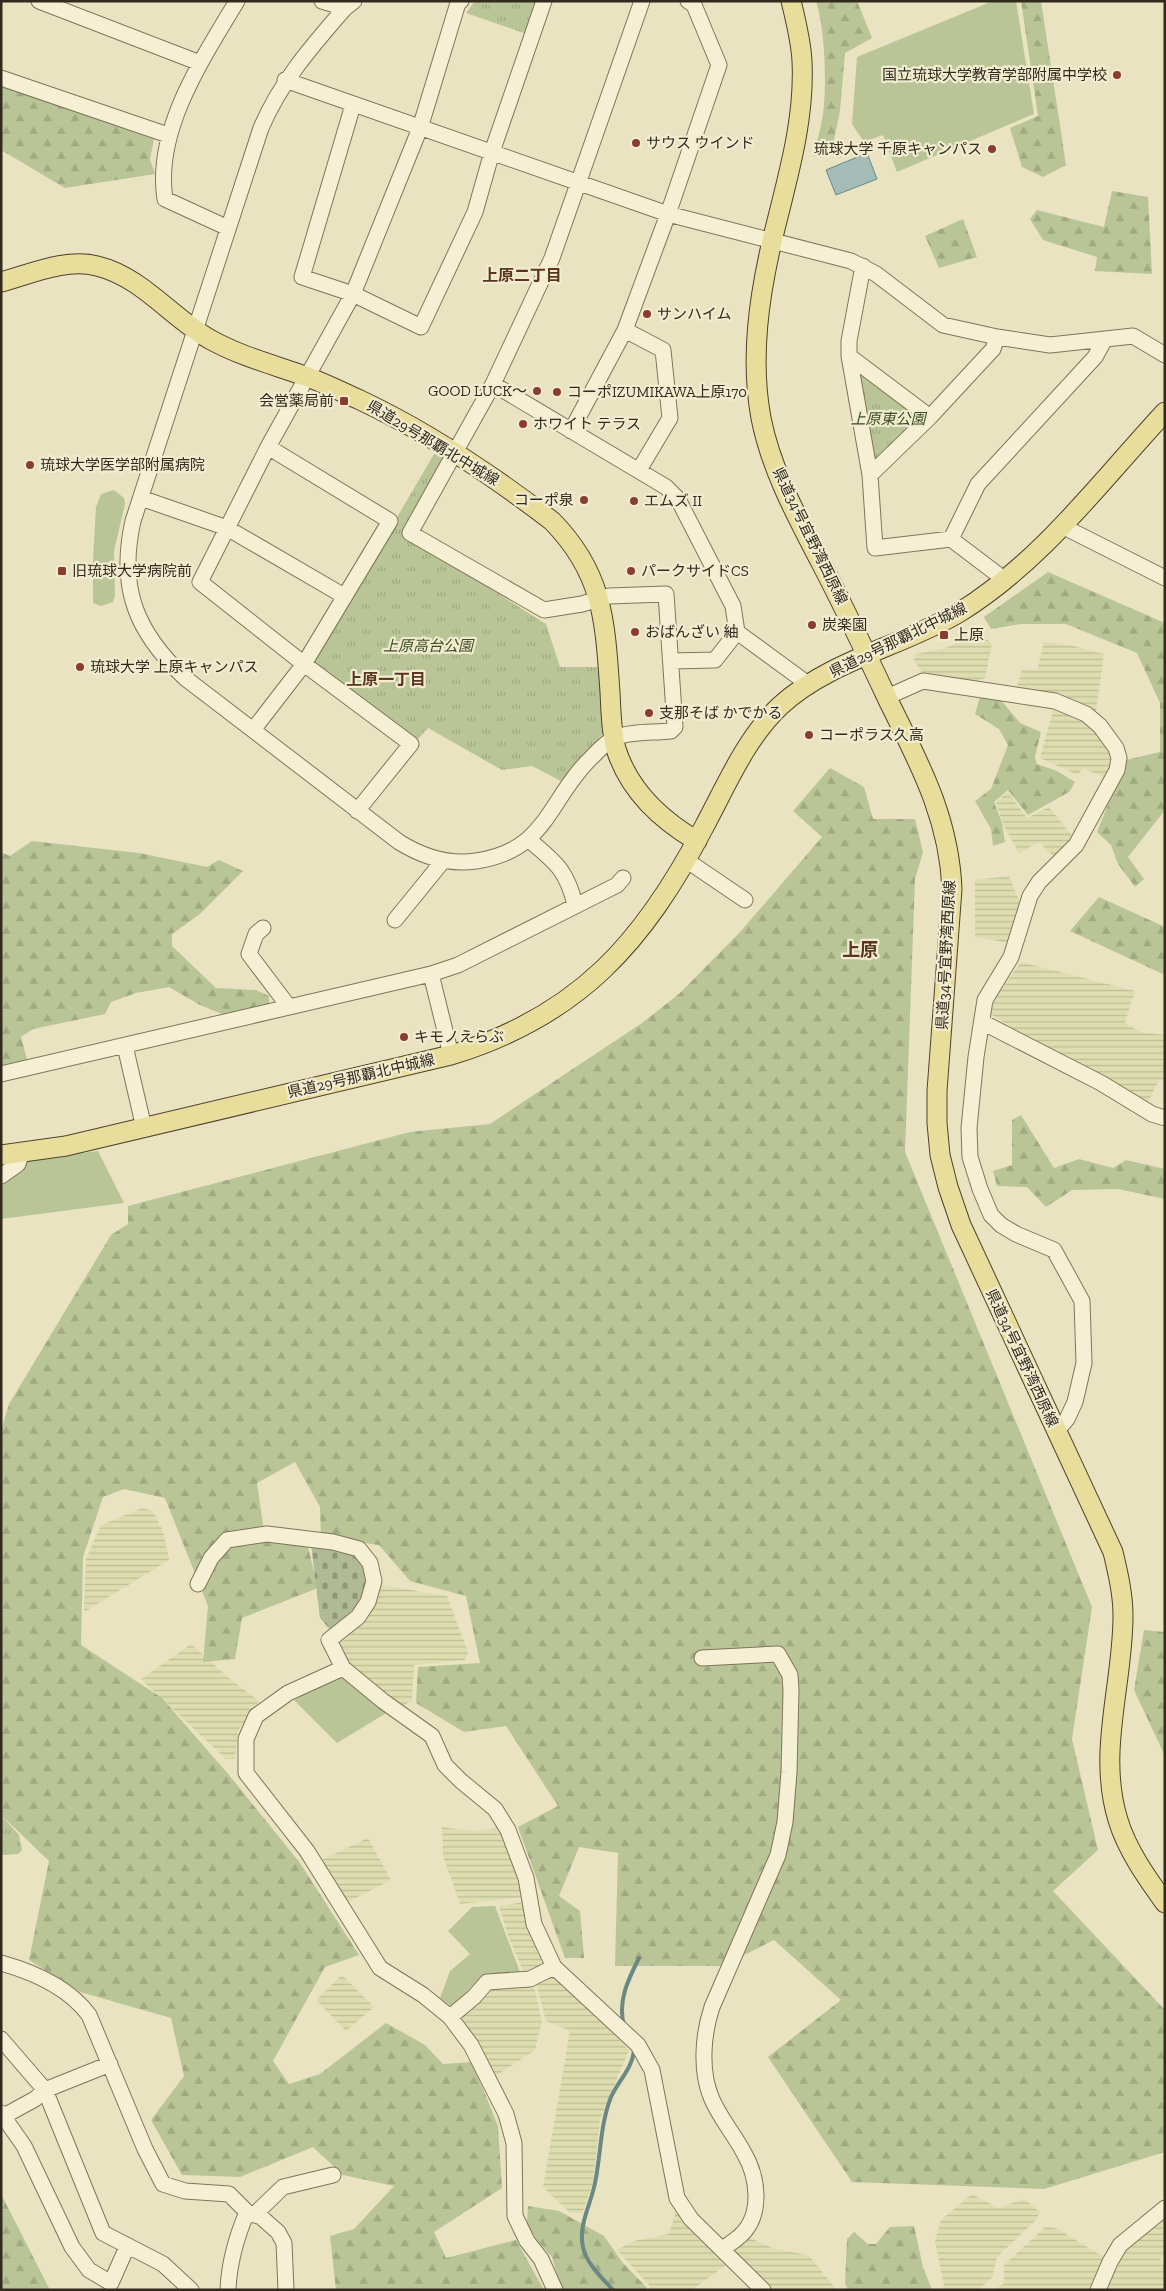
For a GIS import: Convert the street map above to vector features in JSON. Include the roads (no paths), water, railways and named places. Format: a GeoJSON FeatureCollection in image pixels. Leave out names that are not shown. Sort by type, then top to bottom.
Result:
{"type":"FeatureCollection","features":[{"type":"Feature","properties":{"kind":"main road","name":"県道34号宜野湾西原線"},"geometry":{"type":"LineString","coordinates":[[791,1],[802,60],[801,104],[792,164],[773,240],[758,325],[757,386],[761,418],[780,480],[868,655],[920,765],[938,809],[951,865],[950,927],[937,1091],[940,1155],[961,1225],[1113,1552],[1120,1584],[1123,1616],[1109,1743],[1112,1792],[1124,1837],[1151,1884],[1165,1903]]}},
{"type":"Feature","properties":{"kind":"main road","name":"県道29号那覇北中城線"},"geometry":{"type":"LineString","coordinates":[[1,282],[62,266],[78,264],[95,265],[113,270],[194,328],[227,348],[306,376],[362,401],[454,452],[521,498],[558,527],[586,564],[599,598],[606,639],[614,738],[621,760],[643,797],[670,825],[697,841]]}},
{"type":"Feature","properties":{"kind":"main road","name":"県道29号那覇北中城線"},"geometry":{"type":"LineString","coordinates":[[1,1155],[66,1146],[451,1055],[485,1044],[513,1032],[542,1016],[602,972],[637,935],[654,912],[686,860],[757,732],[779,707],[808,684],[957,613],[1006,580],[1062,526],[1165,412]]}},
{"type":"Feature","properties":{"kind":"street"},"geometry":{"type":"LineString","coordinates":[[38,1],[200,63]]}},
{"type":"Feature","properties":{"kind":"street"},"geometry":{"type":"LineString","coordinates":[[228,228],[165,200],[163,185],[168,135],[200,63],[237,1]]}},
{"type":"Feature","properties":{"kind":"street"},"geometry":{"type":"LineString","coordinates":[[322,1],[349,4]]}},
{"type":"Feature","properties":{"kind":"street"},"geometry":{"type":"LineString","coordinates":[[353,105],[302,277],[353,294],[421,327],[475,212],[492,152],[544,1]]}},
{"type":"Feature","properties":{"kind":"street"},"geometry":{"type":"LineString","coordinates":[[349,4],[285,80],[260,128],[194,328],[128,542],[126,565],[129,590],[143,629],[155,646],[185,678],[357,811],[412,850],[443,861],[462,862],[486,860],[499,856],[530,840],[580,770],[603,746],[614,738],[625,735],[671,731],[675,727],[666,594],[609,596],[582,604],[544,610],[410,533],[493,384],[552,258],[642,1]]}},
{"type":"Feature","properties":{"kind":"street"},"geometry":{"type":"LineString","coordinates":[[571,431],[625,330],[668,214],[719,65],[694,5],[688,1]]}},
{"type":"Feature","properties":{"kind":"street"},"geometry":{"type":"LineString","coordinates":[[357,811],[411,744],[304,664],[200,582],[268,447],[353,294],[420,128],[458,2]]}},
{"type":"Feature","properties":{"kind":"street"},"geometry":{"type":"LineString","coordinates":[[1,78],[168,135]]}},
{"type":"Feature","properties":{"kind":"street"},"geometry":{"type":"LineString","coordinates":[[285,80],[668,214],[773,240],[862,266],[943,325],[997,337],[1050,345],[1133,336],[1165,355]]}},
{"type":"Feature","properties":{"kind":"street"},"geometry":{"type":"LineString","coordinates":[[862,266],[849,341],[849,356],[870,476],[875,548],[951,539],[1006,580]]}},
{"type":"Feature","properties":{"kind":"street"},"geometry":{"type":"LineString","coordinates":[[625,330],[663,350],[670,418],[639,470]]}},
{"type":"Feature","properties":{"kind":"street"},"geometry":{"type":"LineString","coordinates":[[870,476],[930,417],[993,349],[997,337]]}},
{"type":"Feature","properties":{"kind":"street"},"geometry":{"type":"LineString","coordinates":[[951,539],[978,484],[1095,357],[1105,339]]}},
{"type":"Feature","properties":{"kind":"street"},"geometry":{"type":"LineString","coordinates":[[849,356],[930,417]]}},
{"type":"Feature","properties":{"kind":"street"},"geometry":{"type":"LineString","coordinates":[[493,384],[666,487],[678,499],[733,606],[737,632],[808,684]]}},
{"type":"Feature","properties":{"kind":"street"},"geometry":{"type":"LineString","coordinates":[[253,730],[304,664],[390,521],[268,447]]}},
{"type":"Feature","properties":{"kind":"street"},"geometry":{"type":"LineString","coordinates":[[141,498],[227,528],[344,596]]}},
{"type":"Feature","properties":{"kind":"street"},"geometry":{"type":"LineString","coordinates":[[1062,526],[1165,578]]}},
{"type":"Feature","properties":{"kind":"street"},"geometry":{"type":"LineString","coordinates":[[671,661],[715,660],[737,632]]}},
{"type":"Feature","properties":{"kind":"street"},"geometry":{"type":"LineString","coordinates":[[887,697],[923,681],[1054,701],[1086,714],[1100,726],[1116,748],[1118,758],[1117,770],[1076,845],[1040,882],[1030,896],[1011,957],[985,1000],[969,1128],[970,1157],[991,1215],[1001,1225],[1054,1250],[1082,1301],[1084,1363],[1075,1402],[1067,1419],[1056,1432]]}},
{"type":"Feature","properties":{"kind":"street"},"geometry":{"type":"LineString","coordinates":[[530,840],[558,865],[571,887],[575,905]]}},
{"type":"Feature","properties":{"kind":"street"},"geometry":{"type":"LineString","coordinates":[[686,860],[745,900]]}},
{"type":"Feature","properties":{"kind":"street"},"geometry":{"type":"LineString","coordinates":[[395,920],[443,861]]}},
{"type":"Feature","properties":{"kind":"street"},"geometry":{"type":"LineString","coordinates":[[1,1074],[431,974],[458,965],[617,885],[623,878]]}},
{"type":"Feature","properties":{"kind":"street"},"geometry":{"type":"LineString","coordinates":[[264,928],[256,934],[249,954],[289,1007]]}},
{"type":"Feature","properties":{"kind":"street"},"geometry":{"type":"LineString","coordinates":[[431,974],[451,1055]]}},
{"type":"Feature","properties":{"kind":"street"},"geometry":{"type":"LineString","coordinates":[[982,1022],[1101,1083],[1152,1114],[1165,1118]]}},
{"type":"Feature","properties":{"kind":"street"},"geometry":{"type":"LineString","coordinates":[[125,1046],[144,1128]]}},
{"type":"Feature","properties":{"kind":"street"},"geometry":{"type":"LineString","coordinates":[[1,1176],[18,1164],[22,1152]]}},
{"type":"Feature","properties":{"kind":"street"},"geometry":{"type":"LineString","coordinates":[[198,1584],[211,1558],[227,1540],[267,1534],[333,1542],[359,1549],[370,1563],[374,1581],[368,1602],[358,1617],[330,1640],[343,1668],[383,1701],[432,1736],[445,1765],[495,1809],[508,1830],[526,1878],[534,1924],[554,1967],[638,2045],[655,2080],[677,2198],[691,2219],[762,2290]]}},
{"type":"Feature","properties":{"kind":"street"},"geometry":{"type":"LineString","coordinates":[[702,1658],[778,1654],[790,1675],[792,1691],[785,1822],[778,1855],[712,2007],[705,2029],[705,2072],[711,2097],[731,2135],[744,2154],[755,2181],[755,2208],[753,2216],[743,2234],[723,2249]]}},
{"type":"Feature","properties":{"kind":"street"},"geometry":{"type":"LineString","coordinates":[[343,1668],[288,1693],[256,1716],[246,1739],[246,1773],[307,1850],[380,1968],[423,1995],[450,2017],[471,2045],[506,2114],[514,2143],[515,2216],[527,2241],[541,2259],[555,2290]]}},
{"type":"Feature","properties":{"kind":"street"},"geometry":{"type":"LineString","coordinates":[[1,1963],[43,1979],[78,2000],[89,2015],[145,2149],[163,2184],[185,2191],[229,2194],[251,2213],[261,2217],[278,2232],[284,2243],[286,2290]]}},
{"type":"Feature","properties":{"kind":"street"},"geometry":{"type":"LineString","coordinates":[[450,2017],[474,1997],[487,1982],[530,1979],[554,1967]]}},
{"type":"Feature","properties":{"kind":"street"},"geometry":{"type":"LineString","coordinates":[[1,2039],[45,2090],[103,2233],[163,2264],[191,2290]]}},
{"type":"Feature","properties":{"kind":"street"},"geometry":{"type":"LineString","coordinates":[[110,2064],[45,2090],[34,2100],[2,2114],[24,2146],[72,2246],[89,2270],[111,2283],[127,2246]]}},
{"type":"Feature","properties":{"kind":"street"},"geometry":{"type":"LineString","coordinates":[[228,2290],[229,2267],[236,2237],[251,2213],[283,2187],[333,2175]]}},
{"type":"Feature","properties":{"kind":"street"},"geometry":{"type":"LineString","coordinates":[[1098,2290],[1110,2262],[1120,2245],[1165,2208]]}},
{"type":"Feature","properties":{"kind":"water"},"geometry":{"type":"Polygon","coordinates":[[[867,153],[877,179],[836,195],[826,170],[867,153]]]}},
{"type":"Feature","properties":{"kind":"waterway"},"geometry":{"type":"LineString","coordinates":[[624,2025],[622,2007],[625,1990],[639,1958]]}},
{"type":"Feature","properties":{"kind":"waterway"},"geometry":{"type":"LineString","coordinates":[[613,2290],[587,2259],[583,2247],[582,2231],[595,2183],[607,2108],[614,2091],[631,2062],[634,2049]]}},
{"type":"Feature","properties":{"kind":"place","name":"国立琉球大学教育学部附属中学校"},"geometry":{"type":"Point","coordinates":[1117,75]}},
{"type":"Feature","properties":{"kind":"place","name":"サウス ウインド"},"geometry":{"type":"Point","coordinates":[636,143]}},
{"type":"Feature","properties":{"kind":"place","name":"琉球大学 千原キャンパス"},"geometry":{"type":"Point","coordinates":[992,149]}},
{"type":"Feature","properties":{"kind":"place","name":"サンハイム"},"geometry":{"type":"Point","coordinates":[647,314]}},
{"type":"Feature","properties":{"kind":"place","name":"GOOD LUCK～"},"geometry":{"type":"Point","coordinates":[537,391]}},
{"type":"Feature","properties":{"kind":"place","name":"コーポIZUMIKAWA上原170"},"geometry":{"type":"Point","coordinates":[557,392]}},
{"type":"Feature","properties":{"kind":"place","name":"会営薬局前"},"geometry":{"type":"Point","coordinates":[344,401]}},
{"type":"Feature","properties":{"kind":"place","name":"ホワイト テラス"},"geometry":{"type":"Point","coordinates":[523,424]}},
{"type":"Feature","properties":{"kind":"place","name":"琉球大学医学部附属病院"},"geometry":{"type":"Point","coordinates":[30,465]}},
{"type":"Feature","properties":{"kind":"place","name":"コーポ泉"},"geometry":{"type":"Point","coordinates":[584,500]}},
{"type":"Feature","properties":{"kind":"place","name":"エムズ II"},"geometry":{"type":"Point","coordinates":[634,501]}},
{"type":"Feature","properties":{"kind":"place","name":"旧琉球大学病院前"},"geometry":{"type":"Point","coordinates":[62,571]}},
{"type":"Feature","properties":{"kind":"place","name":"パークサイドCS"},"geometry":{"type":"Point","coordinates":[631,571]}},
{"type":"Feature","properties":{"kind":"place","name":"炭楽園"},"geometry":{"type":"Point","coordinates":[812,625]}},
{"type":"Feature","properties":{"kind":"place","name":"おばんざい 紬"},"geometry":{"type":"Point","coordinates":[635,632]}},
{"type":"Feature","properties":{"kind":"place","name":"上原"},"geometry":{"type":"Point","coordinates":[944,635]}},
{"type":"Feature","properties":{"kind":"place","name":"琉球大学 上原キャンパス"},"geometry":{"type":"Point","coordinates":[80,667]}},
{"type":"Feature","properties":{"kind":"place","name":"支那そば かでかる"},"geometry":{"type":"Point","coordinates":[649,713]}},
{"type":"Feature","properties":{"kind":"place","name":"コーポラス久高"},"geometry":{"type":"Point","coordinates":[809,735]}},
{"type":"Feature","properties":{"kind":"place","name":"キモノえらぶ"},"geometry":{"type":"Point","coordinates":[404,1037]}},
{"type":"Feature","properties":{"kind":"district","name":"上原二丁目"},"geometry":{"type":"Point","coordinates":[522,275]}},
{"type":"Feature","properties":{"kind":"district","name":"上原一丁目"},"geometry":{"type":"Point","coordinates":[386,679]}},
{"type":"Feature","properties":{"kind":"district","name":"上原"},"geometry":{"type":"Point","coordinates":[860,950]}},
{"type":"Feature","properties":{"kind":"park label","name":"上原東公園"},"geometry":{"type":"Point","coordinates":[888,419]}},
{"type":"Feature","properties":{"kind":"park label","name":"上原高台公園"},"geometry":{"type":"Point","coordinates":[428,646]}}]}
